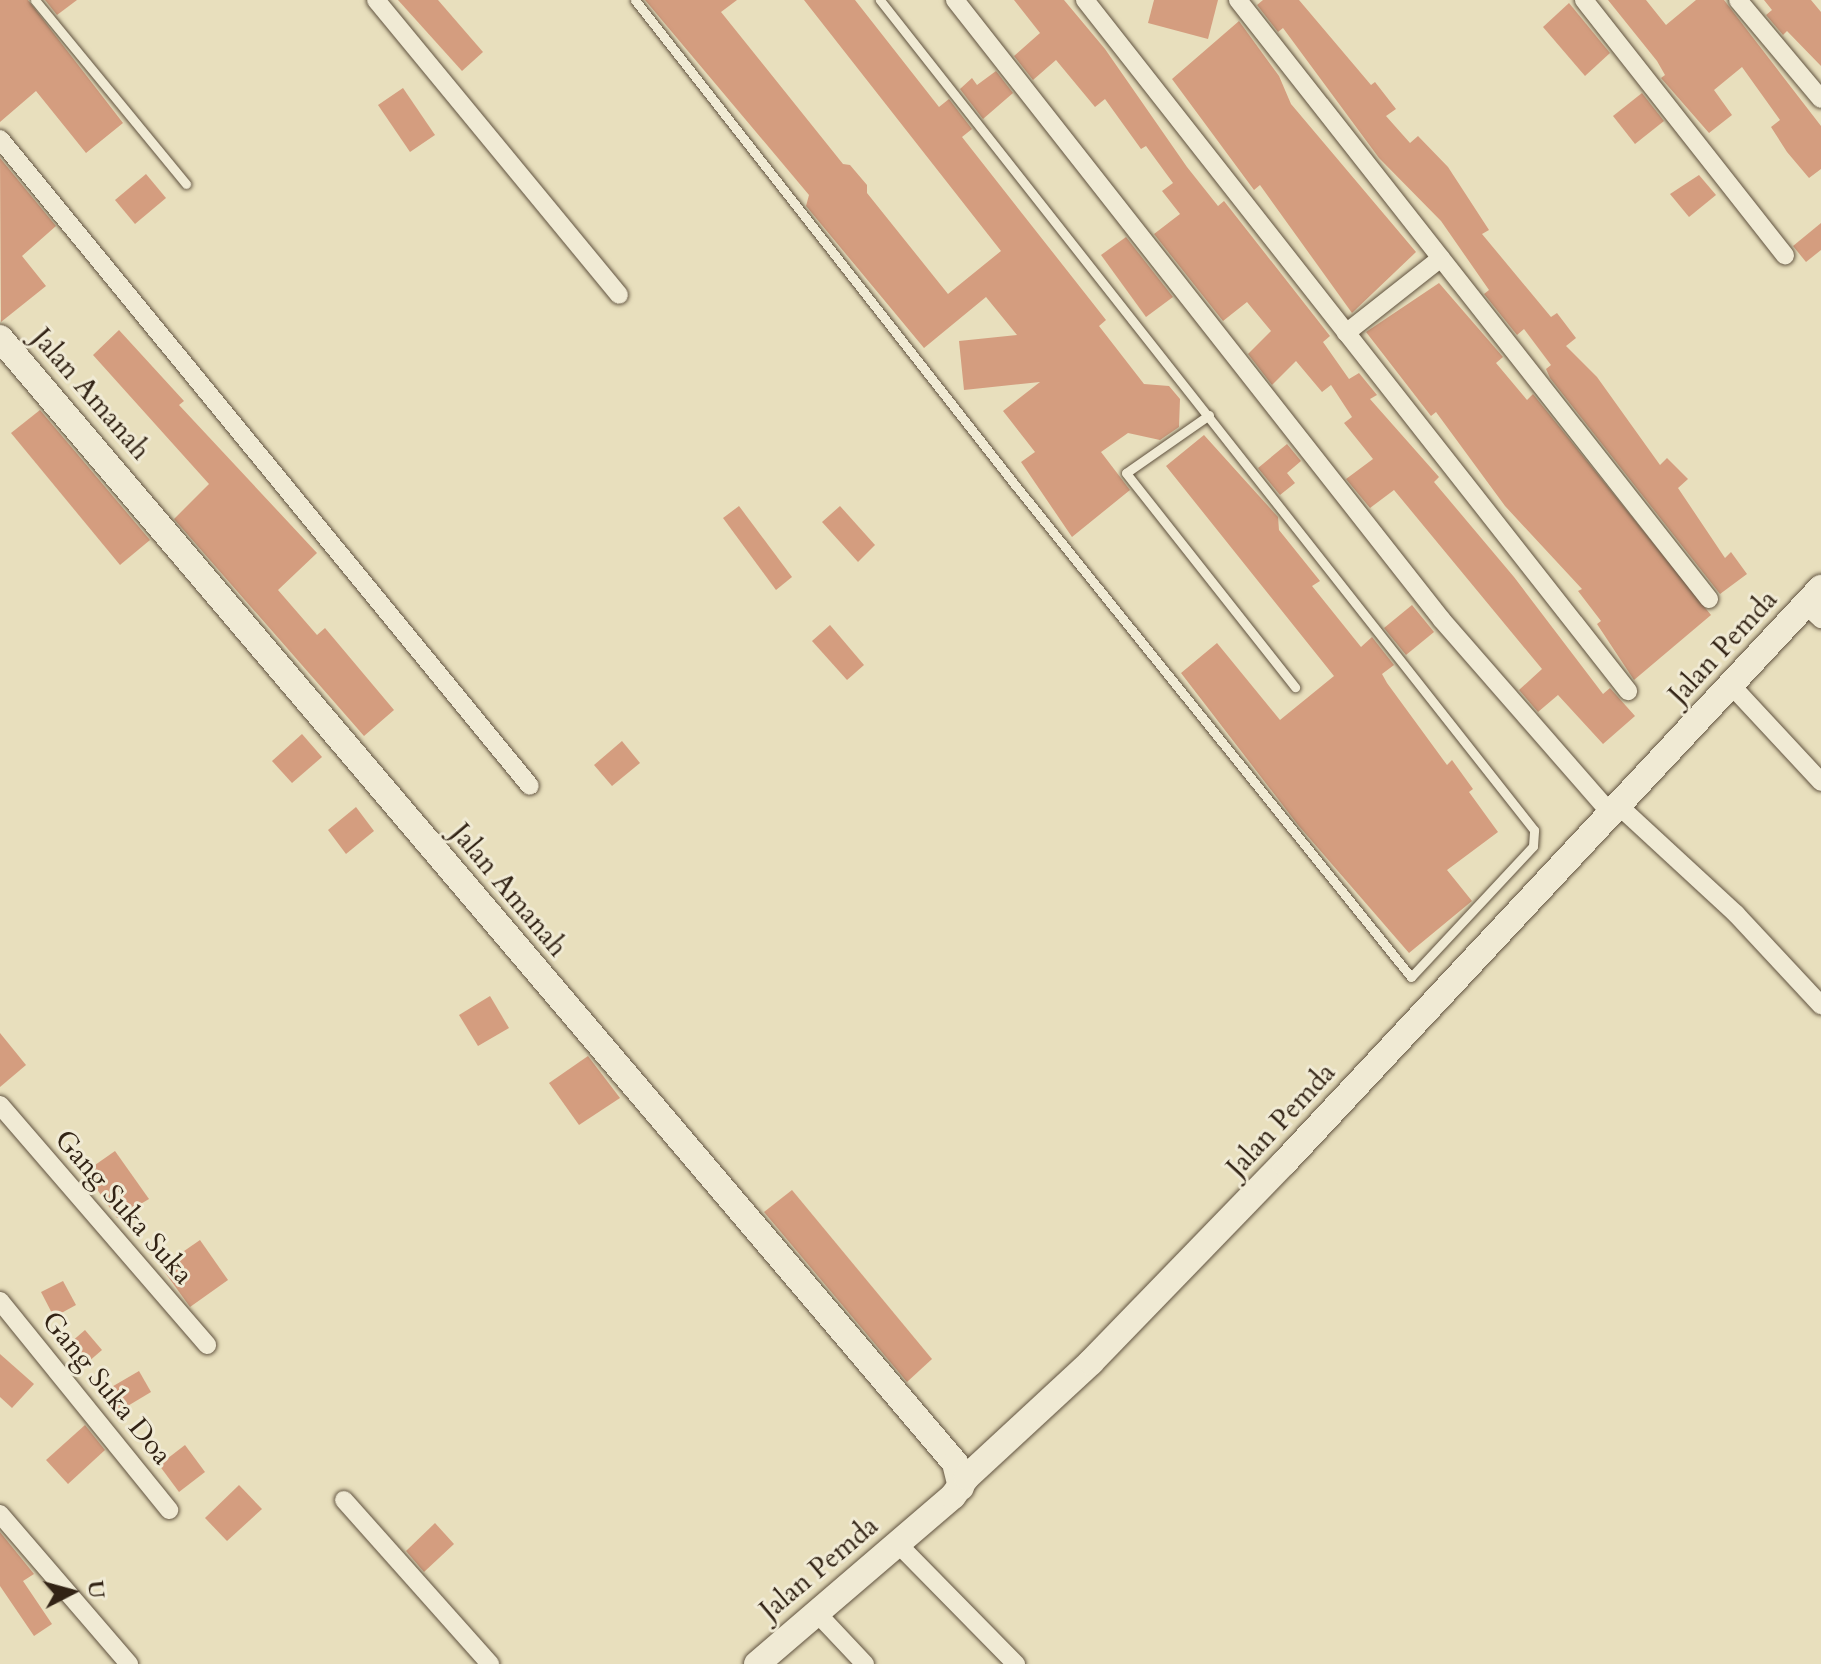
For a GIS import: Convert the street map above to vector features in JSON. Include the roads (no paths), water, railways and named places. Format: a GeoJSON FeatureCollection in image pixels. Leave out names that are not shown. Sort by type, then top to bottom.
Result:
{"type":"FeatureCollection","features":[{"type":"Feature","properties":{"kind":"street"},"geometry":{"type":"LineString","coordinates":[[376,0],[619,295]]}},
{"type":"Feature","properties":{"kind":"street"},"geometry":{"type":"LineString","coordinates":[[955,0],[1433,609],[1615,810],[1736,914],[1821,1005]]}},
{"type":"Feature","properties":{"kind":"street"},"geometry":{"type":"LineString","coordinates":[[1110,0],[1090,6],[1628,691]]}},
{"type":"Feature","properties":{"kind":"street"},"geometry":{"type":"LineString","coordinates":[[1238,0],[1709,599]]}},
{"type":"Feature","properties":{"kind":"street"},"geometry":{"type":"LineString","coordinates":[[1584,0],[1785,255]]}},
{"type":"Feature","properties":{"kind":"street"},"geometry":{"type":"LineString","coordinates":[[1738,0],[1821,99]]}},
{"type":"Feature","properties":{"kind":"street"},"geometry":{"type":"LineString","coordinates":[[0,139],[530,786]]}},
{"type":"Feature","properties":{"kind":"street"},"geometry":{"type":"LineString","coordinates":[[1346,333],[1441,258]]}},
{"type":"Feature","properties":{"kind":"street","name":"Jalan Amanah"},"geometry":{"type":"LineString","coordinates":[[0,338],[955,1463],[961,1487]]}},
{"type":"Feature","properties":{"kind":"street","name":"Jalan Pemda"},"geometry":{"type":"LineString","coordinates":[[757,1664],[961,1487],[1274,1174],[1731,685],[1816,604]]}},
{"type":"Feature","properties":{"kind":"street"},"geometry":{"type":"LineString","coordinates":[[1731,685],[1821,782]]}},
{"type":"Feature","properties":{"kind":"street","name":"Gang Suka Suka"},"geometry":{"type":"LineString","coordinates":[[0,1105],[207,1345]]}},
{"type":"Feature","properties":{"kind":"street","name":"Gang Suka Doa"},"geometry":{"type":"LineString","coordinates":[[0,1301],[169,1510]]}},
{"type":"Feature","properties":{"kind":"street"},"geometry":{"type":"LineString","coordinates":[[344,1500],[490,1664]]}},
{"type":"Feature","properties":{"kind":"street"},"geometry":{"type":"LineString","coordinates":[[0,1514],[129,1664]]}},
{"type":"Feature","properties":{"kind":"street"},"geometry":{"type":"LineString","coordinates":[[897,1543],[1016,1664]]}},
{"type":"Feature","properties":{"kind":"street"},"geometry":{"type":"LineString","coordinates":[[815,1611],[865,1664]]}},
{"type":"Feature","properties":{"kind":"lane"},"geometry":{"type":"LineString","coordinates":[[35,0],[186,184]]}},
{"type":"Feature","properties":{"kind":"lane"},"geometry":{"type":"LineString","coordinates":[[635,0],[1016,486],[1411,977],[1533,846],[1534,830],[880,0]]}},
{"type":"Feature","properties":{"kind":"lane"},"geometry":{"type":"LineString","coordinates":[[1209,415],[1126,473],[1295,687]]}}]}
